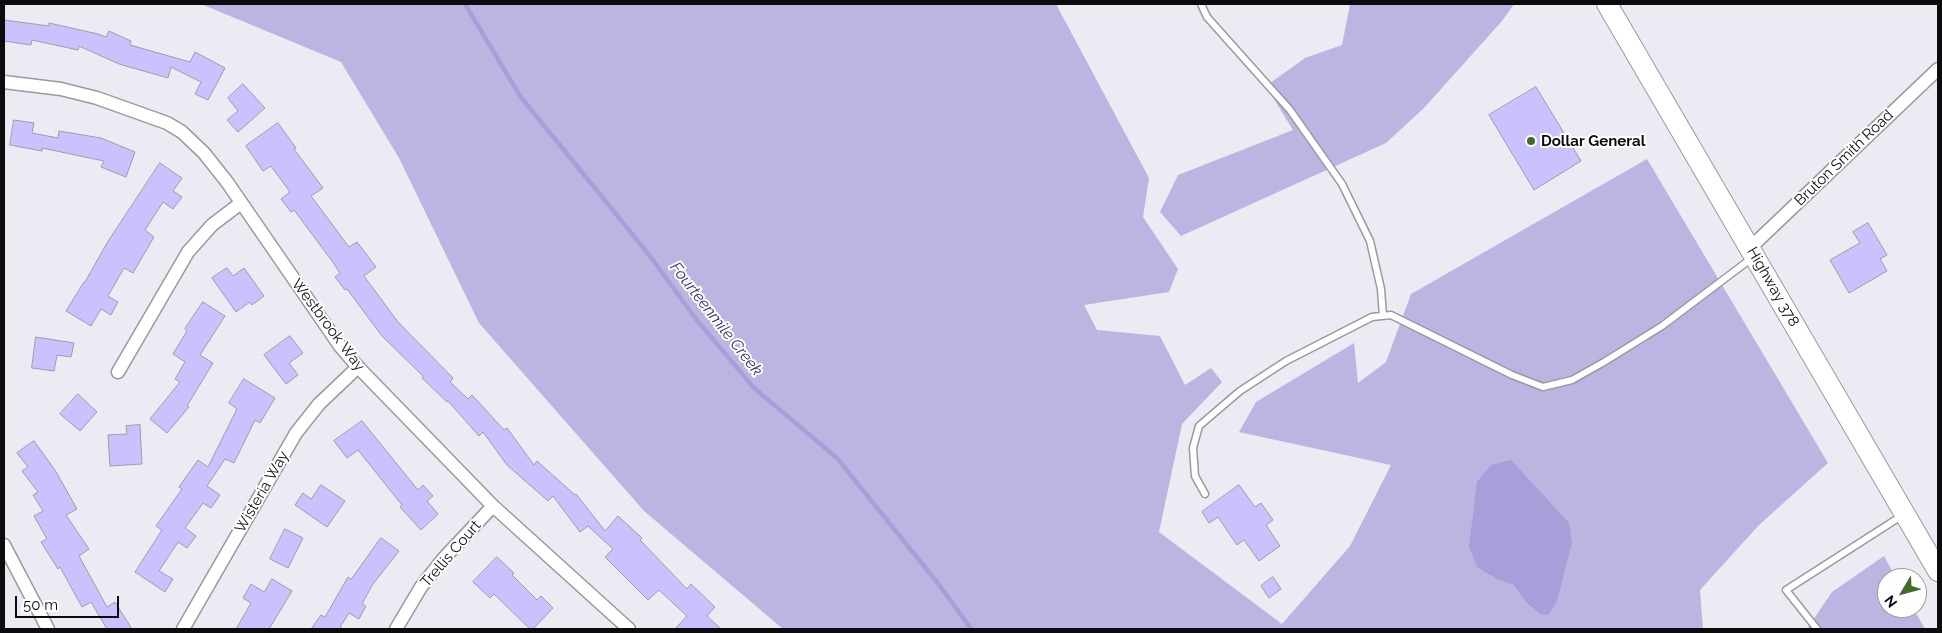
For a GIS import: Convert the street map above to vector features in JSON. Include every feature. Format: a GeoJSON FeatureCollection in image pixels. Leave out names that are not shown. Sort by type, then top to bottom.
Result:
{"type":"FeatureCollection","features":[{"type":"Feature","properties":{"kind":"main road","name":"Highway 378"},"geometry":{"type":"LineString","coordinates":[[1607,4],[1938,571]]}},
{"type":"Feature","properties":{"kind":"street","name":"Bruton Smith Road"},"geometry":{"type":"LineString","coordinates":[[1752,252],[1938,68]]}},
{"type":"Feature","properties":{"kind":"street","name":"Westbrook Way"},"geometry":{"type":"LineString","coordinates":[[4,82],[62,89],[97,98],[166,123],[182,132],[204,153],[340,346],[358,367],[493,506],[629,629]]}},
{"type":"Feature","properties":{"kind":"street"},"geometry":{"type":"LineString","coordinates":[[118,372],[188,252],[212,225],[241,203]]}},
{"type":"Feature","properties":{"kind":"street","name":"Wisteria Way"},"geometry":{"type":"LineString","coordinates":[[183,629],[296,433],[319,404],[358,367]]}},
{"type":"Feature","properties":{"kind":"street","name":"Trellis Court"},"geometry":{"type":"LineString","coordinates":[[396,629],[421,587],[444,558],[493,506]]}},
{"type":"Feature","properties":{"kind":"street"},"geometry":{"type":"LineString","coordinates":[[4,545],[48,629]]}},
{"type":"Feature","properties":{"kind":"lane"},"geometry":{"type":"LineString","coordinates":[[1201,4],[1207,17],[1290,110],[1342,184],[1370,241],[1382,290],[1383,316]]}},
{"type":"Feature","properties":{"kind":"lane"},"geometry":{"type":"LineString","coordinates":[[1205,494],[1195,476],[1193,448],[1199,426],[1240,391],[1286,361],[1372,317],[1391,315],[1512,375],[1544,387],[1572,380],[1662,326],[1752,252]]}},
{"type":"Feature","properties":{"kind":"lane"},"geometry":{"type":"LineString","coordinates":[[1817,629],[1786,590],[1905,514]]}},
{"type":"Feature","properties":{"kind":"shaded area"},"geometry":{"type":"Polygon","coordinates":[[[201,4],[1058,4],[1057,6],[1149,178],[1143,217],[1178,269],[1169,292],[1084,305],[1097,330],[1160,336],[1185,385],[1211,368],[1222,382],[1182,424],[1159,532],[1282,624],[1350,546],[1391,465],[1239,432],[1256,402],[1354,343],[1358,383],[1386,362],[1411,294],[1647,159],[1828,463],[1759,525],[1700,590],[1703,629],[783,629],[644,511],[479,323],[399,158],[341,62],[201,4]]]}},
{"type":"Feature","properties":{"kind":"shaded area"},"geometry":{"type":"Polygon","coordinates":[[[1350,4],[1514,4],[1502,21],[1424,108],[1386,143],[1181,236],[1160,212],[1178,175],[1293,130],[1266,86],[1305,58],[1342,45],[1350,4]]]}},
{"type":"Feature","properties":{"kind":"shaded area"},"geometry":{"type":"Polygon","coordinates":[[[1511,460],[1569,523],[1572,543],[1556,604],[1548,615],[1541,614],[1526,602],[1514,585],[1495,578],[1477,567],[1469,547],[1477,482],[1491,465],[1511,460]]]}},
{"type":"Feature","properties":{"kind":"shaded area"},"geometry":{"type":"Polygon","coordinates":[[[1884,556],[1891,568],[1877,568],[1877,618],[1919,618],[1925,629],[1807,629],[1832,592],[1884,556]]]}},
{"type":"Feature","properties":{"kind":"building"},"geometry":{"type":"Polygon","coordinates":[[[4,20],[49,26],[49,23],[106,37],[109,31],[131,41],[130,45],[190,62],[195,52],[225,68],[208,100],[195,94],[201,82],[171,67],[168,78],[119,64],[79,46],[78,50],[32,40],[31,45],[4,41],[4,20]]]}},
{"type":"Feature","properties":{"kind":"building"},"geometry":{"type":"Polygon","coordinates":[[[243,84],[265,108],[238,132],[227,120],[238,111],[228,98],[243,84]]]}},
{"type":"Feature","properties":{"kind":"building"},"geometry":{"type":"Polygon","coordinates":[[[1536,87],[1581,161],[1534,190],[1489,115],[1536,87]]]}},
{"type":"Feature","properties":{"kind":"building"},"geometry":{"type":"Polygon","coordinates":[[[14,120],[34,123],[32,133],[58,138],[59,131],[101,138],[135,152],[126,177],[101,167],[104,161],[42,148],[42,151],[10,145],[14,120]]]}},
{"type":"Feature","properties":{"kind":"building"},"geometry":{"type":"Polygon","coordinates":[[[278,123],[296,148],[294,149],[323,188],[311,196],[349,247],[357,242],[376,267],[364,276],[398,322],[453,378],[450,382],[468,399],[472,395],[504,430],[507,428],[534,465],[537,461],[576,494],[605,531],[618,516],[642,538],[640,540],[687,589],[691,584],[715,607],[707,616],[721,629],[675,629],[687,616],[659,590],[648,600],[605,557],[613,549],[588,526],[580,532],[553,496],[548,501],[507,465],[483,432],[479,436],[448,401],[422,378],[423,376],[382,336],[347,289],[345,290],[335,277],[340,273],[332,261],[294,210],[291,212],[281,199],[290,192],[271,166],[263,171],[246,146],[278,123]]]}},
{"type":"Feature","properties":{"kind":"building"},"geometry":{"type":"Polygon","coordinates":[[[160,163],[182,178],[173,191],[182,197],[173,209],[163,202],[145,230],[154,237],[133,273],[124,268],[108,296],[118,302],[111,315],[101,309],[91,326],[66,311],[107,243],[160,163]]]}},
{"type":"Feature","properties":{"kind":"building"},"geometry":{"type":"Polygon","coordinates":[[[1868,223],[1887,255],[1880,259],[1887,271],[1849,293],[1830,260],[1860,243],[1853,232],[1868,223]]]}},
{"type":"Feature","properties":{"kind":"building"},"geometry":{"type":"Polygon","coordinates":[[[227,268],[233,276],[244,268],[264,296],[252,305],[250,302],[236,312],[212,278],[227,268]]]}},
{"type":"Feature","properties":{"kind":"building"},"geometry":{"type":"Polygon","coordinates":[[[203,302],[225,316],[200,355],[213,363],[187,406],[189,407],[167,433],[150,419],[180,382],[175,379],[185,362],[173,354],[187,331],[185,329],[203,302]]]}},
{"type":"Feature","properties":{"kind":"building"},"geometry":{"type":"Polygon","coordinates":[[[290,336],[303,353],[289,363],[298,375],[286,384],[264,355],[290,336]]]}},
{"type":"Feature","properties":{"kind":"building"},"geometry":{"type":"Polygon","coordinates":[[[36,337],[74,343],[71,357],[57,355],[54,371],[32,368],[36,337]]]}},
{"type":"Feature","properties":{"kind":"building"},"geometry":{"type":"Polygon","coordinates":[[[244,379],[275,398],[260,423],[255,420],[234,463],[225,459],[207,486],[220,495],[211,508],[203,503],[185,528],[196,536],[187,548],[178,542],[159,571],[173,579],[165,592],[135,572],[162,530],[156,526],[182,489],[179,487],[198,460],[208,467],[237,409],[229,403],[244,379]]]}},
{"type":"Feature","properties":{"kind":"building"},"geometry":{"type":"Polygon","coordinates":[[[78,394],[97,412],[80,431],[60,414],[78,394]]]}},
{"type":"Feature","properties":{"kind":"building"},"geometry":{"type":"Polygon","coordinates":[[[362,421],[418,490],[423,485],[433,496],[427,501],[438,514],[421,530],[400,507],[402,505],[358,450],[347,458],[334,441],[362,421]]]}},
{"type":"Feature","properties":{"kind":"building"},"geometry":{"type":"Polygon","coordinates":[[[140,425],[142,464],[110,466],[108,435],[127,434],[126,426],[140,425]]]}},
{"type":"Feature","properties":{"kind":"building"},"geometry":{"type":"Polygon","coordinates":[[[34,441],[55,470],[77,509],[66,515],[89,549],[79,556],[107,607],[115,602],[132,629],[107,629],[91,602],[82,607],[60,567],[58,569],[41,542],[47,539],[34,516],[43,511],[33,495],[38,492],[22,471],[28,467],[17,453],[34,441]]]}},
{"type":"Feature","properties":{"kind":"building"},"geometry":{"type":"Polygon","coordinates":[[[321,485],[345,501],[327,527],[295,505],[303,493],[311,499],[321,485]]]}},
{"type":"Feature","properties":{"kind":"building"},"geometry":{"type":"Polygon","coordinates":[[[1239,485],[1255,507],[1261,503],[1273,520],[1266,525],[1280,546],[1259,561],[1244,540],[1237,545],[1218,517],[1209,523],[1202,512],[1239,485]]]}},
{"type":"Feature","properties":{"kind":"building"},"geometry":{"type":"Polygon","coordinates":[[[285,529],[303,538],[288,568],[270,559],[285,529]]]}},
{"type":"Feature","properties":{"kind":"building"},"geometry":{"type":"Polygon","coordinates":[[[381,538],[399,551],[373,584],[362,604],[366,606],[359,619],[349,613],[340,627],[343,629],[311,629],[321,615],[325,617],[348,577],[351,579],[381,538]]]}},
{"type":"Feature","properties":{"kind":"building"},"geometry":{"type":"Polygon","coordinates":[[[497,557],[514,573],[512,575],[537,600],[541,596],[553,608],[533,629],[530,629],[494,594],[490,598],[473,582],[497,557]]]}},
{"type":"Feature","properties":{"kind":"building"},"geometry":{"type":"Polygon","coordinates":[[[1273,577],[1281,589],[1269,598],[1261,586],[1273,577]]]}},
{"type":"Feature","properties":{"kind":"building"},"geometry":{"type":"Polygon","coordinates":[[[272,579],[292,591],[269,629],[236,629],[251,603],[243,598],[251,584],[264,592],[272,579]]]}},
{"type":"Feature","properties":{"kind":"waterway","name":"Fourteenmile Creek"},"geometry":{"type":"LineString","coordinates":[[465,4],[520,96],[650,256],[696,319],[754,388],[837,458],[940,586],[971,629]]}},
{"type":"Feature","properties":{"kind":"place","name":"Dollar General"},"geometry":{"type":"Point","coordinates":[1531,141]}}]}
